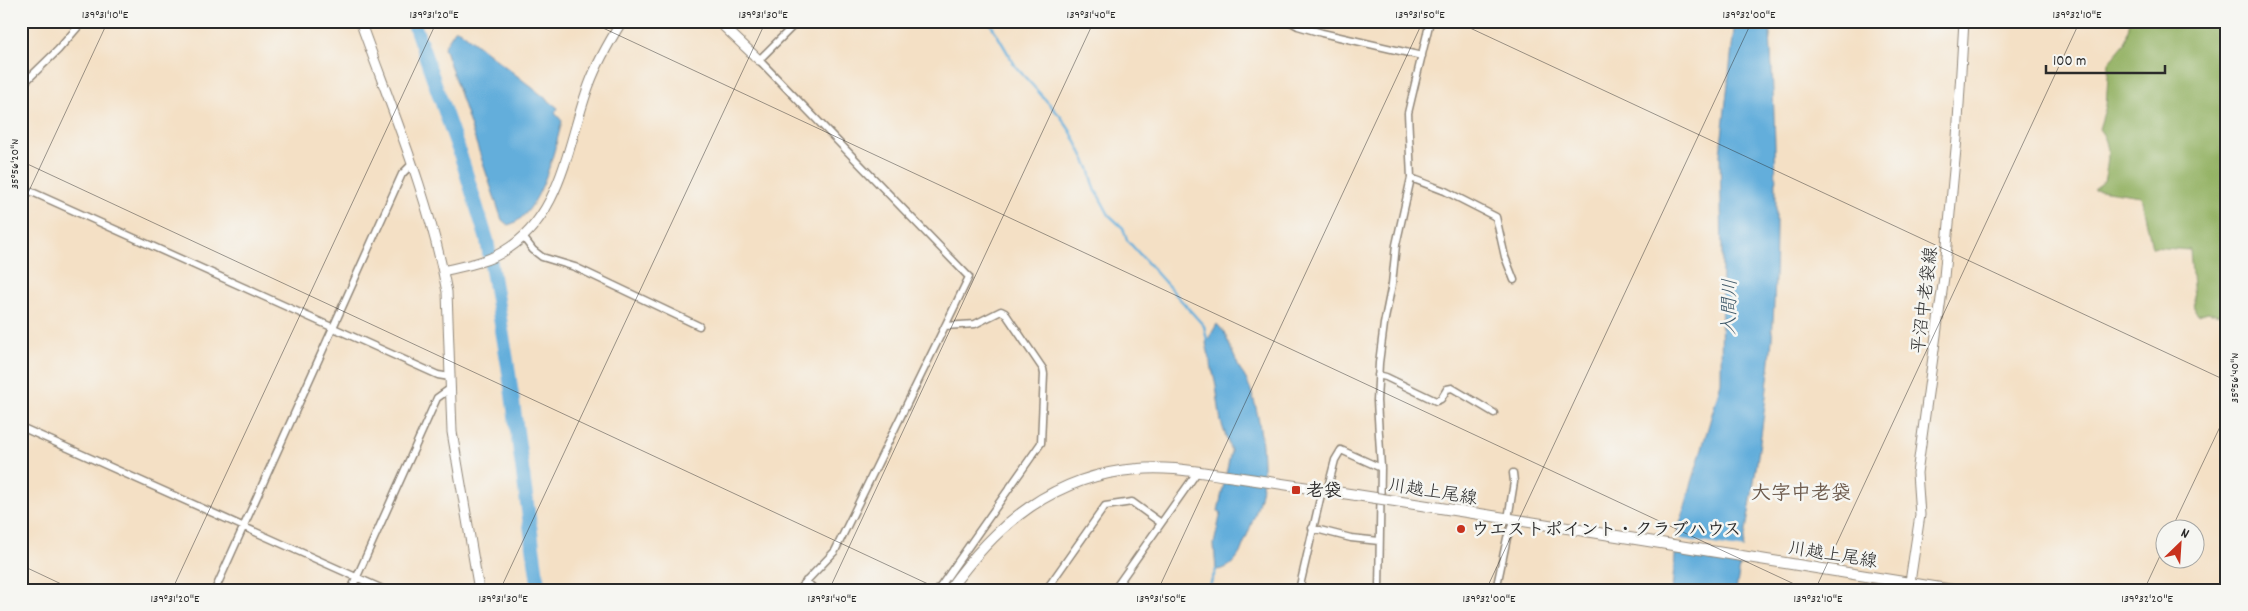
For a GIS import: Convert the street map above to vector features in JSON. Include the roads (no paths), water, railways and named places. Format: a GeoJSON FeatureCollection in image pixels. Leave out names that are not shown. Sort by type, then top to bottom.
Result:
{"type":"FeatureCollection","features":[{"type":"Feature","properties":{"kind":"main road","name":"川越上尾線"},"geometry":{"type":"LineString","coordinates":[[949,590],[977,552],[1017,515],[1048,495],[1085,480],[1135,469],[1198,471],[1953,590]]}},
{"type":"Feature","properties":{"kind":"street"},"geometry":{"type":"LineString","coordinates":[[21,86],[58,50],[83,21]]}},
{"type":"Feature","properties":{"kind":"street"},"geometry":{"type":"LineString","coordinates":[[360,21],[431,224],[443,271],[447,292],[452,432],[479,590]]}},
{"type":"Feature","properties":{"kind":"street"},"geometry":{"type":"LineString","coordinates":[[443,271],[483,261],[498,254],[523,237],[549,205],[590,84],[622,21]]}},
{"type":"Feature","properties":{"kind":"street"},"geometry":{"type":"LineString","coordinates":[[718,21],[759,60],[969,277],[836,551],[798,590]]}},
{"type":"Feature","properties":{"kind":"street"},"geometry":{"type":"LineString","coordinates":[[759,60],[798,21]]}},
{"type":"Feature","properties":{"kind":"street"},"geometry":{"type":"LineString","coordinates":[[1290,21],[1298,26],[1322,33],[1422,56]]}},
{"type":"Feature","properties":{"kind":"street"},"geometry":{"type":"LineString","coordinates":[[1379,590],[1381,468],[1378,375],[1381,342],[1392,284],[1396,245],[1412,178],[1408,113],[1430,21]]}},
{"type":"Feature","properties":{"kind":"street","name":"平沼中老袋線"},"geometry":{"type":"LineString","coordinates":[[1906,584],[1920,515],[1917,472],[1936,337],[1956,148],[1964,21]]}},
{"type":"Feature","properties":{"kind":"street"},"geometry":{"type":"LineString","coordinates":[[215,590],[402,174],[411,165]]}},
{"type":"Feature","properties":{"kind":"street"},"geometry":{"type":"LineString","coordinates":[[1412,178],[1462,198],[1496,217],[1505,257],[1514,280]]}},
{"type":"Feature","properties":{"kind":"street"},"geometry":{"type":"LineString","coordinates":[[21,188],[438,375],[450,377]]}},
{"type":"Feature","properties":{"kind":"street"},"geometry":{"type":"LineString","coordinates":[[523,237],[532,250],[542,257],[575,267],[699,326]]}},
{"type":"Feature","properties":{"kind":"street"},"geometry":{"type":"LineString","coordinates":[[938,590],[1041,443],[1044,374],[1043,369],[1005,313],[1001,311],[975,324],[945,326]]}},
{"type":"Feature","properties":{"kind":"street"},"geometry":{"type":"LineString","coordinates":[[1378,375],[1436,401],[1441,399],[1447,389],[1452,388],[1494,413]]}},
{"type":"Feature","properties":{"kind":"street"},"geometry":{"type":"LineString","coordinates":[[351,590],[437,398],[451,388]]}},
{"type":"Feature","properties":{"kind":"street"},"geometry":{"type":"LineString","coordinates":[[21,427],[385,590]]}},
{"type":"Feature","properties":{"kind":"street"},"geometry":{"type":"LineString","coordinates":[[1299,590],[1312,528],[1335,460],[1341,450],[1381,468]]}},
{"type":"Feature","properties":{"kind":"street"},"geometry":{"type":"LineString","coordinates":[[1114,590],[1198,471]]}},
{"type":"Feature","properties":{"kind":"street"},"geometry":{"type":"LineString","coordinates":[[1496,590],[1507,538],[1515,520],[1513,473]]}},
{"type":"Feature","properties":{"kind":"street"},"geometry":{"type":"LineString","coordinates":[[1046,590],[1105,506],[1132,502],[1161,523]]}},
{"type":"Feature","properties":{"kind":"street"},"geometry":{"type":"LineString","coordinates":[[1312,528],[1351,538],[1379,541]]}},
{"type":"Feature","properties":{"kind":"street"},"geometry":{"type":"LineString","coordinates":[[806,581],[815,590]]}},
{"type":"Feature","properties":{"kind":"water","name":"入間川"},"geometry":{"type":"Polygon","coordinates":[[[1735,21],[1768,21],[1770,33],[1774,110],[1776,224],[1774,301],[1769,370],[1757,465],[1736,590],[1672,590],[1677,534],[1721,383],[1722,251],[1720,154],[1735,21]]]}},
{"type":"Feature","properties":{"kind":"water"},"geometry":{"type":"Polygon","coordinates":[[[455,30],[459,30],[558,108],[555,113],[562,121],[550,164],[537,196],[529,210],[519,220],[508,225],[502,220],[444,47],[455,30]]]}},
{"type":"Feature","properties":{"kind":"water"},"geometry":{"type":"Polygon","coordinates":[[[1217,324],[1224,332],[1252,394],[1260,426],[1263,475],[1258,504],[1240,553],[1230,565],[1216,570],[1214,544],[1221,512],[1218,511],[1231,451],[1221,422],[1216,386],[1206,343],[1217,324]]]}},
{"type":"Feature","properties":{"kind":"waterway"},"geometry":{"type":"LineString","coordinates":[[413,21],[462,160],[487,240],[508,366],[539,590]]}},
{"type":"Feature","properties":{"kind":"waterway"},"geometry":{"type":"LineString","coordinates":[[989,21],[1016,67],[1061,117],[1071,132],[1089,168],[1095,189],[1109,215],[1123,228],[1127,240],[1204,326],[1207,340]]}},
{"type":"Feature","properties":{"kind":"waterway"},"geometry":{"type":"LineString","coordinates":[[1208,590],[1216,570]]}},
{"type":"Feature","properties":{"kind":"place","name":"老袋"},"geometry":{"type":"Point","coordinates":[1296,490]}},
{"type":"Feature","properties":{"kind":"place","name":"ウエストポイント・クラブハウス"},"geometry":{"type":"Point","coordinates":[1461,529]}},
{"type":"Feature","properties":{"kind":"district","name":"大字中老袋"},"geometry":{"type":"Point","coordinates":[1801,492]}}]}
